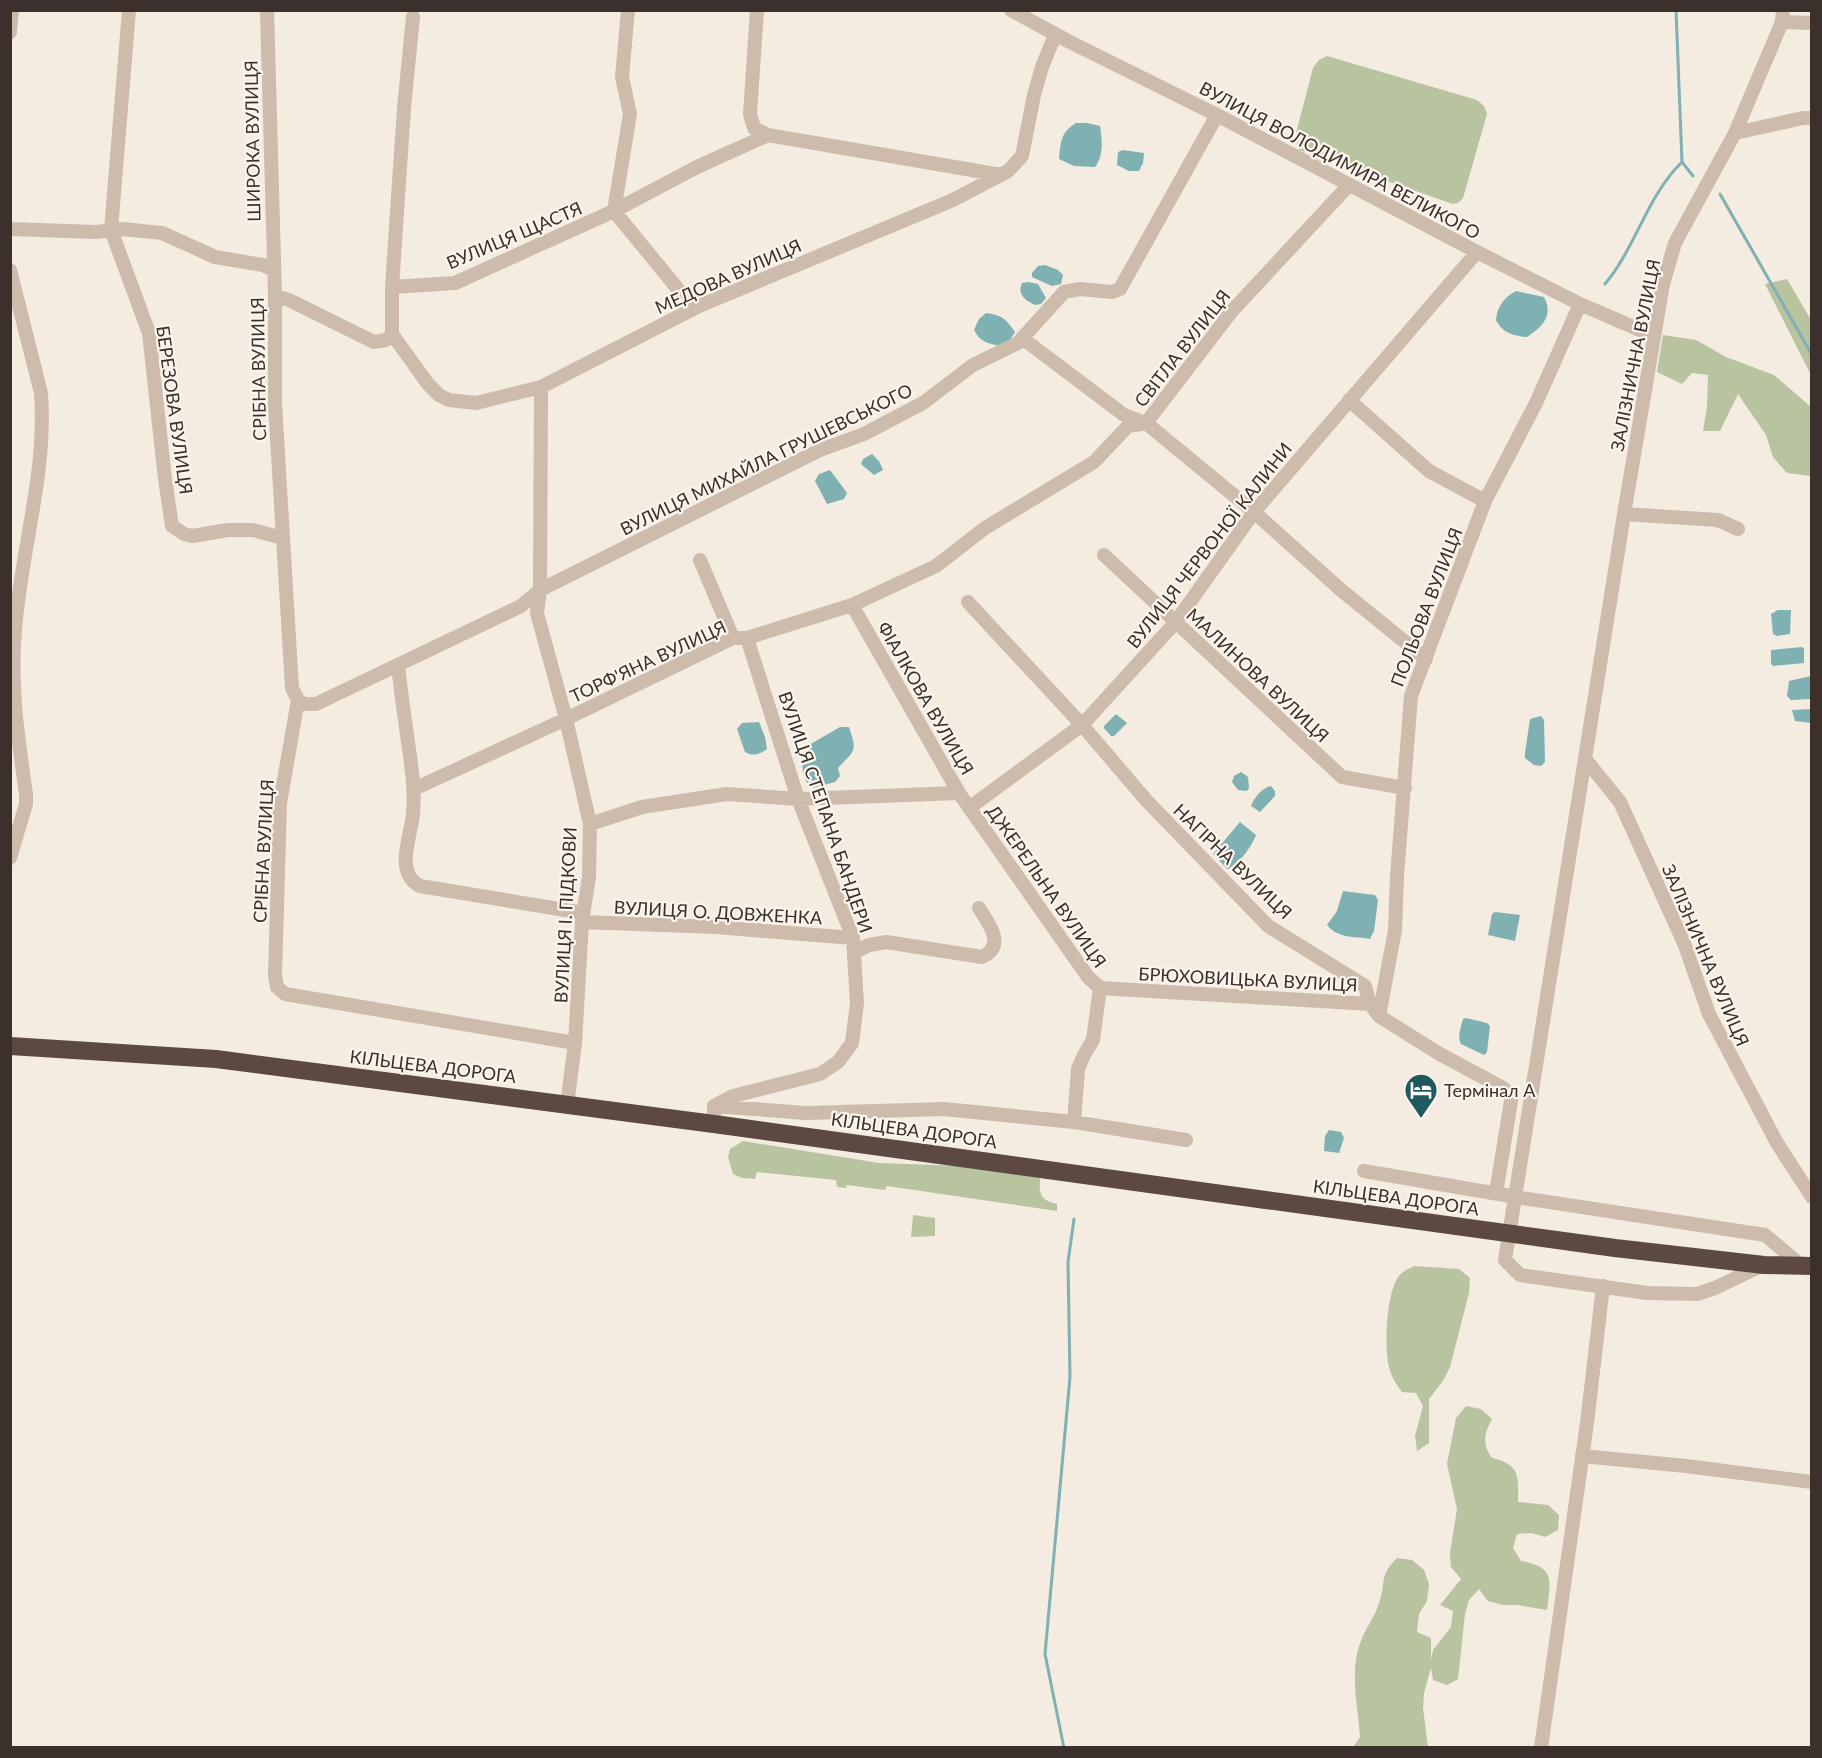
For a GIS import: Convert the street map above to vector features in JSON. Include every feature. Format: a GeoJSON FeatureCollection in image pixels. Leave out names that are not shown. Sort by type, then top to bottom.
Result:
{"type":"FeatureCollection","features":[{"type":"Feature","properties":{"kind":"highway","name":"КІЛЬЦЕВА ДОРОГА"},"geometry":{"type":"LineString","coordinates":[[10,1046],[216,1059],[567,1105],[714,1115],[1539,1238],[1764,1265],[1807,1266]]}},
{"type":"Feature","properties":{"kind":"street"},"geometry":{"type":"LineString","coordinates":[[10,32],[12,10]]}},
{"type":"Feature","properties":{"kind":"street","name":"БЕРЕЗОВА ВУЛИЦЯ"},"geometry":{"type":"LineString","coordinates":[[129,10],[111,230],[150,333],[172,526],[192,536],[228,530],[253,530],[275,534],[282,538]]}},
{"type":"Feature","properties":{"kind":"street","name":"ШИРОКА ВУЛИЦЯ"},"geometry":{"type":"LineString","coordinates":[[267,10],[273,270]]}},
{"type":"Feature","properties":{"kind":"street"},"geometry":{"type":"LineString","coordinates":[[628,10],[622,77],[630,114],[614,211],[686,299],[699,306]]}},
{"type":"Feature","properties":{"kind":"street"},"geometry":{"type":"LineString","coordinates":[[757,10],[750,120],[754,128],[768,135],[1001,175]]}},
{"type":"Feature","properties":{"kind":"street","name":"ВУЛИЦЯ ВОЛОДИМИРА ВЕЛИКОГО"},"geometry":{"type":"LineString","coordinates":[[1011,10],[1055,35],[1217,115],[1476,252],[1580,304],[1654,336]]}},
{"type":"Feature","properties":{"kind":"street"},"geometry":{"type":"LineString","coordinates":[[1782,16],[1812,23]]}},
{"type":"Feature","properties":{"kind":"street","name":"ЗАЛІЗНИЧНА ВУЛИЦЯ"},"geometry":{"type":"LineString","coordinates":[[1764,1265],[1697,1294],[1647,1293],[1520,1275],[1511,1269],[1505,1260],[1663,284],[1676,243],[1735,133],[1782,16]]}},
{"type":"Feature","properties":{"kind":"street"},"geometry":{"type":"LineString","coordinates":[[275,296],[288,300],[374,342],[386,340],[392,334],[392,287],[404,108],[413,17]]}},
{"type":"Feature","properties":{"kind":"street","name":"МЕДОВА ВУЛИЦЯ"},"geometry":{"type":"LineString","coordinates":[[392,334],[428,384],[439,395],[449,400],[476,403],[541,387],[699,306],[952,200],[1008,171],[1022,156],[1034,95],[1055,35]]}},
{"type":"Feature","properties":{"kind":"street","name":"ВУЛИЦЯ МИХАЙЛА ГРУШЕВСЬКОГО"},"geometry":{"type":"LineString","coordinates":[[297,700],[304,704],[316,704],[521,606],[540,590],[820,450],[864,434],[923,403],[973,365],[1018,343],[1064,292],[1080,289],[1112,292],[1120,289],[1217,115]]}},
{"type":"Feature","properties":{"kind":"street"},"geometry":{"type":"LineString","coordinates":[[1735,133],[1812,118]]}},
{"type":"Feature","properties":{"kind":"street","name":"ВУЛИЦЯ ЩАСТЯ"},"geometry":{"type":"LineString","coordinates":[[392,287],[455,283],[614,211],[697,167],[768,135]]}},
{"type":"Feature","properties":{"kind":"street","name":"СВІТЛА ВУЛИЦЯ"},"geometry":{"type":"LineString","coordinates":[[936,566],[985,528],[1094,462],[1128,426],[1146,423],[1232,311],[1349,185]]}},
{"type":"Feature","properties":{"kind":"street"},"geometry":{"type":"LineString","coordinates":[[10,229],[50,231],[122,229],[162,233],[215,257],[263,265],[273,270]]}},
{"type":"Feature","properties":{"kind":"street","name":"ВУЛИЦЯ ЧЕРВОНОЇ КАЛИНИ"},"geometry":{"type":"LineString","coordinates":[[969,808],[1082,725],[1175,623],[1254,512],[1476,252]]}},
{"type":"Feature","properties":{"kind":"street"},"geometry":{"type":"LineString","coordinates":[[10,270],[41,393],[42,411],[41,456],[15,629],[13,701],[26,804],[10,858]]}},
{"type":"Feature","properties":{"kind":"street","name":"СРІБНА ВУЛИЦЯ"},"geometry":{"type":"LineString","coordinates":[[273,270],[275,404],[282,538],[292,688],[297,700],[280,803],[275,975],[277,987],[285,994],[575,1043]]}},
{"type":"Feature","properties":{"kind":"street","name":"ПОЛЬОВА ВУЛИЦЯ"},"geometry":{"type":"LineString","coordinates":[[1379,1016],[1394,940],[1411,696],[1485,501],[1536,403],[1580,304]]}},
{"type":"Feature","properties":{"kind":"street"},"geometry":{"type":"LineString","coordinates":[[1022,338],[1124,415],[1146,423],[1254,512],[1341,590],[1426,659]]}},
{"type":"Feature","properties":{"kind":"street","name":"ВУЛИЦЯ І. ПІДКОВИ"},"geometry":{"type":"LineString","coordinates":[[541,387],[540,590],[537,613],[566,719],[590,824],[589,876],[583,917],[575,1043],[567,1105]]}},
{"type":"Feature","properties":{"kind":"street"},"geometry":{"type":"LineString","coordinates":[[1350,400],[1429,471],[1485,501]]}},
{"type":"Feature","properties":{"kind":"street"},"geometry":{"type":"LineString","coordinates":[[1624,514],[1718,520],[1738,529]]}},
{"type":"Feature","properties":{"kind":"street","name":"МАЛИНОВА ВУЛИЦЯ"},"geometry":{"type":"LineString","coordinates":[[1104,555],[1342,777],[1405,788]]}},
{"type":"Feature","properties":{"kind":"street","name":"ВУЛИЦЯ СТЕПАНА БАНДЕРИ"},"geometry":{"type":"LineString","coordinates":[[700,560],[740,638],[854,945],[857,1003],[852,1043],[838,1062],[820,1074],[733,1096],[714,1115]]}},
{"type":"Feature","properties":{"kind":"street","name":"ТОРФ'ЯНА ВУЛИЦЯ"},"geometry":{"type":"LineString","coordinates":[[414,789],[740,638],[852,605],[936,566]]}},
{"type":"Feature","properties":{"kind":"street","name":"НАГІРНА ВУЛИЦЯ"},"geometry":{"type":"LineString","coordinates":[[968,602],[1082,725],[1146,800],[1268,926],[1365,986],[1370,1004]]}},
{"type":"Feature","properties":{"kind":"street","name":"ФІАЛКОВА ВУЛИЦЯ"},"geometry":{"type":"LineString","coordinates":[[852,605],[969,808]]}},
{"type":"Feature","properties":{"kind":"street"},"geometry":{"type":"LineString","coordinates":[[398,665],[414,789]]}},
{"type":"Feature","properties":{"kind":"street","name":"ЗАЛІЗНИЧНА ВУЛИЦЯ"},"geometry":{"type":"LineString","coordinates":[[1586,760],[1620,802],[1684,943],[1713,1023],[1777,1143],[1812,1197]]}},
{"type":"Feature","properties":{"kind":"street","name":"ВУЛИЦЯ О. ДОВЖЕНКА"},"geometry":{"type":"LineString","coordinates":[[414,789],[413,815],[405,864],[412,882],[420,886],[583,917],[716,927],[854,945]]}},
{"type":"Feature","properties":{"kind":"street"},"geometry":{"type":"LineString","coordinates":[[590,824],[642,807],[727,794],[798,799],[959,793]]}},
{"type":"Feature","properties":{"kind":"street","name":"ДЖЕРЕЛЬНА ВУЛИЦЯ"},"geometry":{"type":"LineString","coordinates":[[969,808],[1088,977],[1100,988],[1093,1040],[1078,1069],[1074,1122]]}},
{"type":"Feature","properties":{"kind":"street"},"geometry":{"type":"LineString","coordinates":[[854,945],[886,942],[982,957],[995,945],[995,937],[979,908]]}},
{"type":"Feature","properties":{"kind":"street","name":"БРЮХОВИЦЬКА ВУЛИЦЯ"},"geometry":{"type":"LineString","coordinates":[[1100,988],[1370,1004],[1379,1016],[1437,1053],[1512,1095],[1496,1193]]}},
{"type":"Feature","properties":{"kind":"street"},"geometry":{"type":"LineString","coordinates":[[714,1115],[944,1109],[1074,1122],[1186,1140]]}},
{"type":"Feature","properties":{"kind":"street"},"geometry":{"type":"LineString","coordinates":[[1364,1171],[1765,1235],[1807,1266]]}},
{"type":"Feature","properties":{"kind":"street"},"geometry":{"type":"LineString","coordinates":[[1541,1748],[1603,1286]]}},
{"type":"Feature","properties":{"kind":"street"},"geometry":{"type":"LineString","coordinates":[[1582,1456],[1812,1482]]}},
{"type":"Feature","properties":{"kind":"green space"},"geometry":{"type":"Polygon","coordinates":[[[1327,56],[1477,100],[1484,106],[1487,114],[1463,198],[1458,203],[1453,204],[1299,150],[1295,137],[1313,68],[1319,60],[1327,56]]]}},
{"type":"Feature","properties":{"kind":"green space"},"geometry":{"type":"Polygon","coordinates":[[[1787,279],[1811,320],[1811,375],[1765,284],[1787,279]]]}},
{"type":"Feature","properties":{"kind":"green space"},"geometry":{"type":"Polygon","coordinates":[[[1663,335],[1696,340],[1726,357],[1774,375],[1811,407],[1811,476],[1787,473],[1773,457],[1766,435],[1738,394],[1720,431],[1703,431],[1707,407],[1708,375],[1692,373],[1682,384],[1657,372],[1663,335]]]}},
{"type":"Feature","properties":{"kind":"green space"},"geometry":{"type":"Polygon","coordinates":[[[743,1141],[879,1163],[964,1166],[1040,1178],[1042,1196],[1057,1204],[1057,1211],[887,1186],[885,1190],[847,1185],[846,1188],[837,1187],[836,1180],[757,1172],[755,1179],[742,1178],[733,1174],[728,1157],[730,1149],[743,1141]]]}},
{"type":"Feature","properties":{"kind":"green space"},"geometry":{"type":"Polygon","coordinates":[[[913,1215],[935,1218],[935,1236],[911,1237],[913,1215]]]}},
{"type":"Feature","properties":{"kind":"green space"},"geometry":{"type":"Polygon","coordinates":[[[1414,1266],[1459,1269],[1470,1278],[1469,1293],[1450,1367],[1443,1381],[1429,1399],[1429,1443],[1417,1451],[1415,1436],[1423,1406],[1416,1393],[1402,1392],[1391,1374],[1387,1358],[1387,1320],[1391,1294],[1399,1276],[1414,1266]]]}},
{"type":"Feature","properties":{"kind":"green space"},"geometry":{"type":"Polygon","coordinates":[[[1466,1406],[1481,1409],[1492,1419],[1487,1429],[1485,1443],[1492,1458],[1508,1464],[1516,1473],[1518,1502],[1548,1505],[1559,1515],[1558,1530],[1545,1537],[1531,1533],[1517,1534],[1513,1548],[1521,1561],[1540,1567],[1548,1576],[1547,1610],[1488,1601],[1479,1589],[1469,1600],[1465,1614],[1458,1679],[1447,1685],[1433,1680],[1431,1668],[1424,1693],[1423,1708],[1428,1747],[1353,1747],[1360,1737],[1355,1689],[1357,1652],[1377,1608],[1387,1570],[1397,1558],[1412,1560],[1424,1570],[1429,1584],[1427,1601],[1419,1614],[1417,1632],[1431,1638],[1431,1660],[1433,1650],[1451,1627],[1453,1611],[1440,1605],[1461,1579],[1451,1567],[1450,1553],[1457,1509],[1447,1464],[1456,1418],[1466,1406]]]}},
{"type":"Feature","properties":{"kind":"water"},"geometry":{"type":"Polygon","coordinates":[[[1076,123],[1100,126],[1101,152],[1095,167],[1074,166],[1059,159],[1064,134],[1076,123]]]}},
{"type":"Feature","properties":{"kind":"water"},"geometry":{"type":"Polygon","coordinates":[[[1123,150],[1144,153],[1139,171],[1129,171],[1117,165],[1118,152],[1123,150]]]}},
{"type":"Feature","properties":{"kind":"water"},"geometry":{"type":"Polygon","coordinates":[[[1045,265],[1058,270],[1063,275],[1061,284],[1052,286],[1032,277],[1032,273],[1038,266],[1045,265]]]}},
{"type":"Feature","properties":{"kind":"water"},"geometry":{"type":"Polygon","coordinates":[[[1022,283],[1038,284],[1046,298],[1041,304],[1035,305],[1021,294],[1022,283]]]}},
{"type":"Feature","properties":{"kind":"water"},"geometry":{"type":"Polygon","coordinates":[[[1516,291],[1544,297],[1547,304],[1547,315],[1542,325],[1527,337],[1509,333],[1496,320],[1502,303],[1516,291]]]}},
{"type":"Feature","properties":{"kind":"water"},"geometry":{"type":"Polygon","coordinates":[[[986,313],[1003,318],[1015,332],[1002,346],[985,342],[974,330],[979,319],[986,313]]]}},
{"type":"Feature","properties":{"kind":"water"},"geometry":{"type":"Polygon","coordinates":[[[872,454],[879,461],[883,470],[874,475],[861,464],[863,459],[872,454]]]}},
{"type":"Feature","properties":{"kind":"water"},"geometry":{"type":"Polygon","coordinates":[[[830,470],[847,493],[844,499],[827,504],[815,481],[819,474],[830,470]]]}},
{"type":"Feature","properties":{"kind":"water"},"geometry":{"type":"Polygon","coordinates":[[[1778,610],[1791,610],[1790,634],[1777,636],[1773,634],[1771,614],[1778,610]]]}},
{"type":"Feature","properties":{"kind":"water"},"geometry":{"type":"Polygon","coordinates":[[[1802,647],[1804,663],[1773,666],[1771,664],[1771,650],[1802,647]]]}},
{"type":"Feature","properties":{"kind":"water"},"geometry":{"type":"Polygon","coordinates":[[[1811,676],[1811,699],[1791,700],[1787,696],[1789,681],[1811,676]]]}},
{"type":"Feature","properties":{"kind":"water"},"geometry":{"type":"Polygon","coordinates":[[[1811,709],[1811,723],[1795,721],[1792,710],[1811,709]]]}},
{"type":"Feature","properties":{"kind":"water"},"geometry":{"type":"Polygon","coordinates":[[[1116,714],[1127,723],[1114,736],[1111,736],[1104,726],[1116,714]]]}},
{"type":"Feature","properties":{"kind":"water"},"geometry":{"type":"Polygon","coordinates":[[[1541,716],[1544,720],[1545,762],[1541,766],[1534,765],[1525,758],[1525,753],[1530,719],[1541,716]]]}},
{"type":"Feature","properties":{"kind":"water"},"geometry":{"type":"Polygon","coordinates":[[[759,722],[767,749],[757,754],[748,754],[745,752],[737,729],[742,723],[759,722]]]}},
{"type":"Feature","properties":{"kind":"water"},"geometry":{"type":"Polygon","coordinates":[[[840,727],[849,727],[854,746],[852,753],[838,768],[840,776],[835,782],[812,788],[804,776],[803,753],[809,745],[840,727]]]}},
{"type":"Feature","properties":{"kind":"water"},"geometry":{"type":"Polygon","coordinates":[[[1241,772],[1248,777],[1247,791],[1238,790],[1232,782],[1234,776],[1241,772]]]}},
{"type":"Feature","properties":{"kind":"water"},"geometry":{"type":"Polygon","coordinates":[[[1271,786],[1275,791],[1275,796],[1260,812],[1251,806],[1264,789],[1271,786]]]}},
{"type":"Feature","properties":{"kind":"water"},"geometry":{"type":"Polygon","coordinates":[[[1240,822],[1256,835],[1244,855],[1236,864],[1227,869],[1213,854],[1240,822]]]}},
{"type":"Feature","properties":{"kind":"water"},"geometry":{"type":"Polygon","coordinates":[[[1343,891],[1375,895],[1378,900],[1374,931],[1370,939],[1341,935],[1327,925],[1337,911],[1343,891]]]}},
{"type":"Feature","properties":{"kind":"water"},"geometry":{"type":"Polygon","coordinates":[[[1495,912],[1520,915],[1515,941],[1488,935],[1492,914],[1495,912]]]}},
{"type":"Feature","properties":{"kind":"water"},"geometry":{"type":"Polygon","coordinates":[[[1463,1019],[1487,1023],[1490,1026],[1487,1052],[1484,1055],[1461,1044],[1460,1032],[1463,1019]]]}},
{"type":"Feature","properties":{"kind":"water"},"geometry":{"type":"Polygon","coordinates":[[[1329,1130],[1341,1132],[1344,1138],[1339,1153],[1324,1151],[1325,1136],[1329,1130]]]}},
{"type":"Feature","properties":{"kind":"waterway"},"geometry":{"type":"LineString","coordinates":[[1676,10],[1682,162],[1693,176]]}},
{"type":"Feature","properties":{"kind":"waterway"},"geometry":{"type":"LineString","coordinates":[[1605,284],[1616,270],[1660,190],[1682,162]]}},
{"type":"Feature","properties":{"kind":"waterway"},"geometry":{"type":"LineString","coordinates":[[1720,194],[1812,355]]}},
{"type":"Feature","properties":{"kind":"waterway"},"geometry":{"type":"LineString","coordinates":[[1064,1748],[1045,1654],[1070,1377],[1068,1262],[1074,1219]]}},
{"type":"Feature","properties":{"kind":"place","name":"Термінал А"},"geometry":{"type":"Point","coordinates":[1421,1119]}}]}
